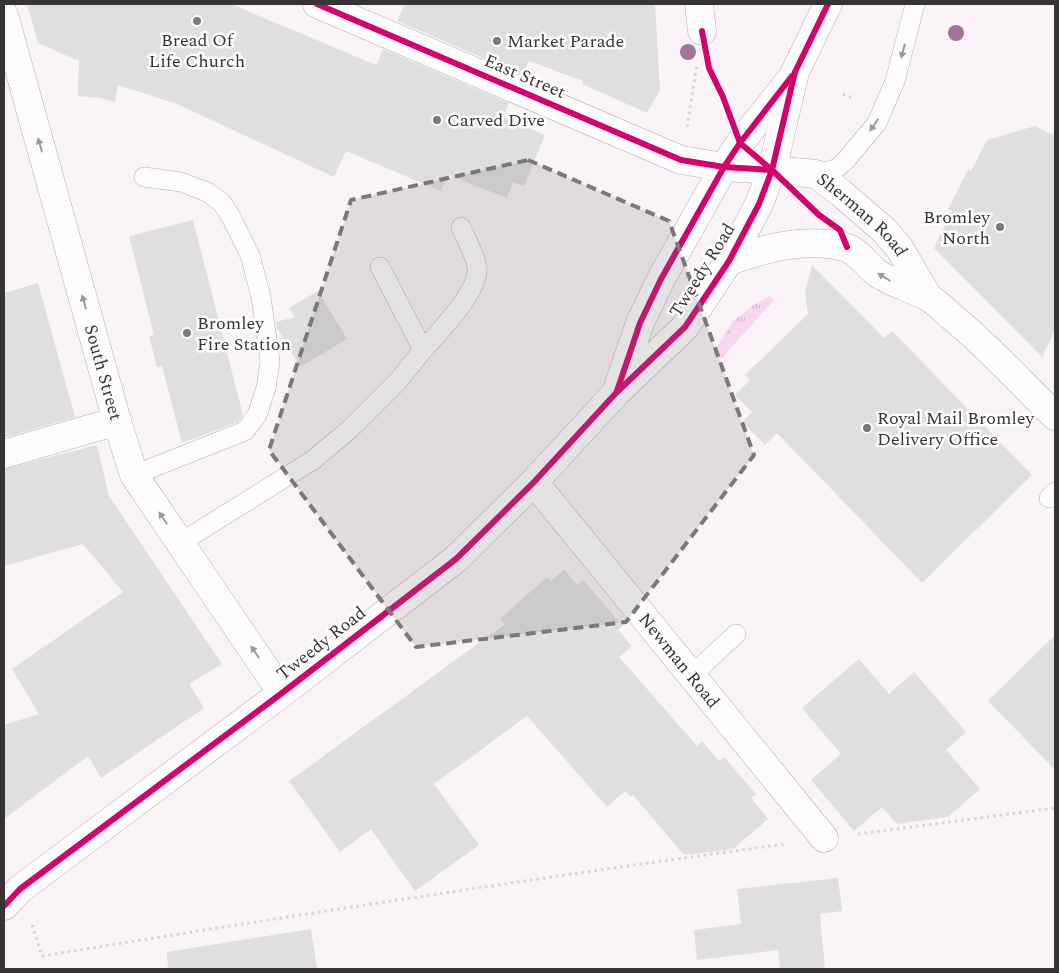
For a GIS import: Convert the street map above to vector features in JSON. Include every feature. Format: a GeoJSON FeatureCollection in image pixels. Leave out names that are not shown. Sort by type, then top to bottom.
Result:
{"type":"FeatureCollection","features":[{"type":"Feature","properties":{"kind":"street","name":"East Street"},"geometry":{"type":"LineString","coordinates":[[317,4],[682,160],[724,167]]}},
{"type":"Feature","properties":{"kind":"street"},"geometry":{"type":"LineString","coordinates":[[699,4],[702,31]]}},
{"type":"Feature","properties":{"kind":"street","name":"Tweedy Road"},"geometry":{"type":"LineString","coordinates":[[616,393],[640,322],[661,279],[724,167],[740,143],[795,72],[828,4]]}},
{"type":"Feature","properties":{"kind":"street","name":"South Street"},"geometry":{"type":"LineString","coordinates":[[4,15],[117,421],[134,475],[282,693]]}},
{"type":"Feature","properties":{"kind":"street","name":"Tweedy Road"},"geometry":{"type":"LineString","coordinates":[[9,896],[282,693],[456,559],[534,482],[616,393],[685,327],[730,261],[758,204],[772,170],[795,72]]}},
{"type":"Feature","properties":{"kind":"street"},"geometry":{"type":"LineString","coordinates":[[724,167],[772,170]]}},
{"type":"Feature","properties":{"kind":"street","name":"Sherman Road"},"geometry":{"type":"LineString","coordinates":[[772,170],[816,174],[841,193],[885,231],[900,249],[928,297]]}},
{"type":"Feature","properties":{"kind":"street","name":"Sherman Road"},"geometry":{"type":"LineString","coordinates":[[730,261],[792,244],[822,243],[847,247],[875,272],[893,283],[928,297],[967,329],[1055,416]]}},
{"type":"Feature","properties":{"kind":"street"},"geometry":{"type":"LineString","coordinates":[[4,454],[117,421]]}},
{"type":"Feature","properties":{"kind":"street","name":"Newman Road"},"geometry":{"type":"LineString","coordinates":[[534,482],[824,838]]}},
{"type":"Feature","properties":{"kind":"lane"},"geometry":{"type":"LineString","coordinates":[[816,174],[836,168],[846,160],[877,123],[895,82],[915,4]]}},
{"type":"Feature","properties":{"kind":"lane"},"geometry":{"type":"LineString","coordinates":[[134,475],[245,431],[257,415],[266,388],[270,361],[261,297],[250,255],[222,203],[207,192],[181,182],[144,177]]}},
{"type":"Feature","properties":{"kind":"lane"},"geometry":{"type":"LineString","coordinates":[[180,543],[314,460],[350,430],[398,382],[423,350],[458,311],[472,287],[477,268],[461,227]]}},
{"type":"Feature","properties":{"kind":"lane"},"geometry":{"type":"LineString","coordinates":[[380,267],[423,350]]}},
{"type":"Feature","properties":{"kind":"lane"},"geometry":{"type":"LineString","coordinates":[[692,675],[736,634]]}},
{"type":"Feature","properties":{"kind":"path"},"geometry":{"type":"LineString","coordinates":[[682,160],[702,31]]}},
{"type":"Feature","properties":{"kind":"path"},"geometry":{"type":"LineString","coordinates":[[9,896],[42,956],[590,870],[1055,808]]}},
{"type":"Feature","properties":{"kind":"highlighted area"},"geometry":{"type":"Polygon","coordinates":[[[528,160],[669,221],[754,455],[626,622],[416,647],[269,450],[351,200],[528,160]]]}},
{"type":"Feature","properties":{"kind":"green space"},"geometry":{"type":"Polygon","coordinates":[[[770,296],[774,300],[721,359],[713,354],[733,321],[752,306],[770,296]]]}},
{"type":"Feature","properties":{"kind":"building"},"geometry":{"type":"Polygon","coordinates":[[[27,4],[231,4],[376,65],[383,49],[509,103],[503,117],[545,135],[524,186],[513,182],[507,198],[448,175],[441,191],[346,151],[334,177],[177,104],[118,85],[115,102],[100,98],[78,96],[79,61],[38,43],[27,4]]]}},
{"type":"Feature","properties":{"kind":"building"},"geometry":{"type":"Polygon","coordinates":[[[405,4],[655,4],[660,90],[647,113],[582,84],[583,81],[529,61],[523,75],[397,21],[405,4]]]}},
{"type":"Feature","properties":{"kind":"building","name":"Bromley North"},"geometry":{"type":"Polygon","coordinates":[[[1035,126],[1055,136],[1055,330],[1042,357],[934,248],[952,211],[948,209],[968,169],[971,171],[987,140],[1035,126]]]}},
{"type":"Feature","properties":{"kind":"building","name":"Bromley Fire Station"},"geometry":{"type":"Polygon","coordinates":[[[193,220],[243,415],[238,422],[182,443],[162,366],[157,367],[149,336],[154,335],[129,236],[193,220]]]}},
{"type":"Feature","properties":{"kind":"building","name":"Royal Mail Bromley Delivery Office"},"geometry":{"type":"Polygon","coordinates":[[[812,265],[884,338],[892,331],[1032,475],[922,583],[777,433],[765,445],[742,422],[752,412],[735,395],[750,380],[745,375],[808,314],[805,293],[812,265]]]}},
{"type":"Feature","properties":{"kind":"building"},"geometry":{"type":"Polygon","coordinates":[[[38,283],[75,417],[4,438],[4,293],[38,283]]]}},
{"type":"Feature","properties":{"kind":"building"},"geometry":{"type":"Polygon","coordinates":[[[318,291],[347,339],[300,367],[277,328],[276,322],[295,317],[289,308],[318,291]]]}},
{"type":"Feature","properties":{"kind":"building"},"geometry":{"type":"Polygon","coordinates":[[[97,445],[109,496],[222,664],[189,684],[204,708],[101,778],[88,756],[4,819],[4,725],[39,714],[12,669],[123,592],[83,544],[4,566],[4,469],[97,445]]]}},
{"type":"Feature","properties":{"kind":"building"},"geometry":{"type":"Polygon","coordinates":[[[564,569],[577,585],[583,580],[623,626],[618,630],[632,646],[619,657],[697,746],[702,741],[719,761],[724,757],[756,794],[751,798],[768,819],[733,849],[684,855],[633,795],[631,797],[625,791],[607,807],[527,716],[434,784],[479,845],[415,891],[371,829],[340,852],[289,781],[505,624],[500,619],[547,577],[551,581],[564,569]]]}},
{"type":"Feature","properties":{"kind":"building"},"geometry":{"type":"Polygon","coordinates":[[[1055,635],[1055,770],[988,701],[1055,635]]]}},
{"type":"Feature","properties":{"kind":"building"},"geometry":{"type":"Polygon","coordinates":[[[859,659],[889,694],[914,672],[966,732],[946,750],[980,789],[948,817],[897,824],[882,807],[854,831],[811,780],[841,754],[802,708],[859,659]]]}},
{"type":"Feature","properties":{"kind":"building"},"geometry":{"type":"Polygon","coordinates":[[[838,878],[842,911],[820,914],[825,969],[780,969],[778,950],[697,960],[694,930],[741,924],[737,889],[838,878]]]}},
{"type":"Feature","properties":{"kind":"building"},"geometry":{"type":"Polygon","coordinates":[[[311,929],[317,969],[168,969],[167,952],[311,929]]]}},
{"type":"Feature","properties":{"kind":"cycle path"},"geometry":{"type":"LineString","coordinates":[[317,4],[681,160],[724,167],[772,170]]}},
{"type":"Feature","properties":{"kind":"cycle path"},"geometry":{"type":"LineString","coordinates":[[4,906],[20,889],[282,693],[456,559],[534,482],[616,393],[685,327],[729,261],[759,204],[772,170],[795,72],[828,4]]}},
{"type":"Feature","properties":{"kind":"cycle path"},"geometry":{"type":"LineString","coordinates":[[702,31],[709,68],[723,97],[740,143],[772,170],[819,215],[840,230],[847,247]]}},
{"type":"Feature","properties":{"kind":"cycle path"},"geometry":{"type":"LineString","coordinates":[[617,391],[640,323],[661,279],[724,167],[740,143],[792,76]]}},
{"type":"Feature","properties":{"kind":"place","name":"Bread Of Life Church"},"geometry":{"type":"Point","coordinates":[197,21]}},
{"type":"Feature","properties":{"kind":"place","name":"Market Parade"},"geometry":{"type":"Point","coordinates":[497,41]}},
{"type":"Feature","properties":{"kind":"place","name":"Carved Dive"},"geometry":{"type":"Point","coordinates":[437,120]}},
{"type":"Feature","properties":{"kind":"place","name":"Bromley North"},"geometry":{"type":"Point","coordinates":[1000,227]}},
{"type":"Feature","properties":{"kind":"place","name":"Bromley Fire Station"},"geometry":{"type":"Point","coordinates":[187,333]}},
{"type":"Feature","properties":{"kind":"place","name":"Royal Mail Bromley Delivery Office"},"geometry":{"type":"Point","coordinates":[867,428]}}]}
